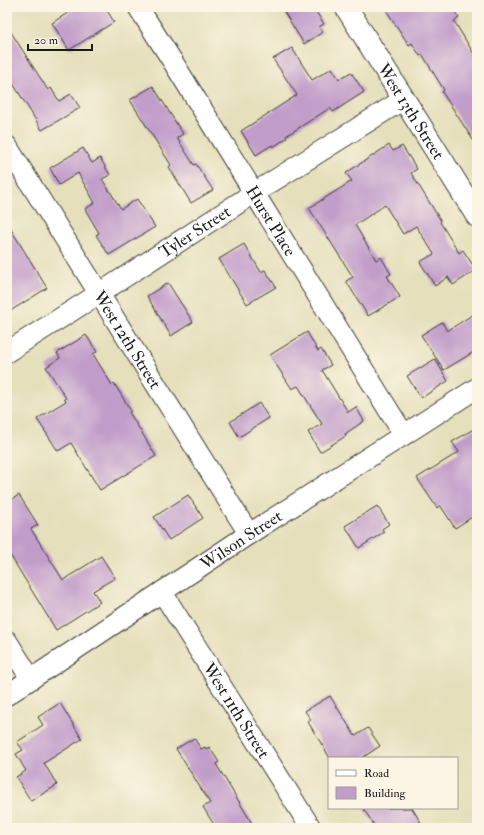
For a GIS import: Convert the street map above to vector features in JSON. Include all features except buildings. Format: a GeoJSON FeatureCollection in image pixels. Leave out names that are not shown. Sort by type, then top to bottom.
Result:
{"type":"FeatureCollection","features":[{"type":"Feature","properties":{"kind":"street","name":"Hurst Place"},"geometry":{"type":"LineString","coordinates":[[138,7],[404,435]]}},
{"type":"Feature","properties":{"kind":"street","name":"West 13th Street"},"geometry":{"type":"LineString","coordinates":[[346,7],[477,216]]}},
{"type":"Feature","properties":{"kind":"street","name":"Tyler Street"},"geometry":{"type":"LineString","coordinates":[[7,352],[254,193],[404,99]]}},
{"type":"Feature","properties":{"kind":"street","name":"West 12th Street"},"geometry":{"type":"LineString","coordinates":[[7,146],[249,534]]}},
{"type":"Feature","properties":{"kind":"street","name":"Wilson Street"},"geometry":{"type":"LineString","coordinates":[[7,695],[249,534],[477,388]]}},
{"type":"Feature","properties":{"kind":"street","name":"West 11th Street"},"geometry":{"type":"LineString","coordinates":[[162,592],[311,828]]}},
{"type":"Feature","properties":{"kind":"street"},"geometry":{"type":"LineString","coordinates":[[7,641],[31,679]]}}]}
